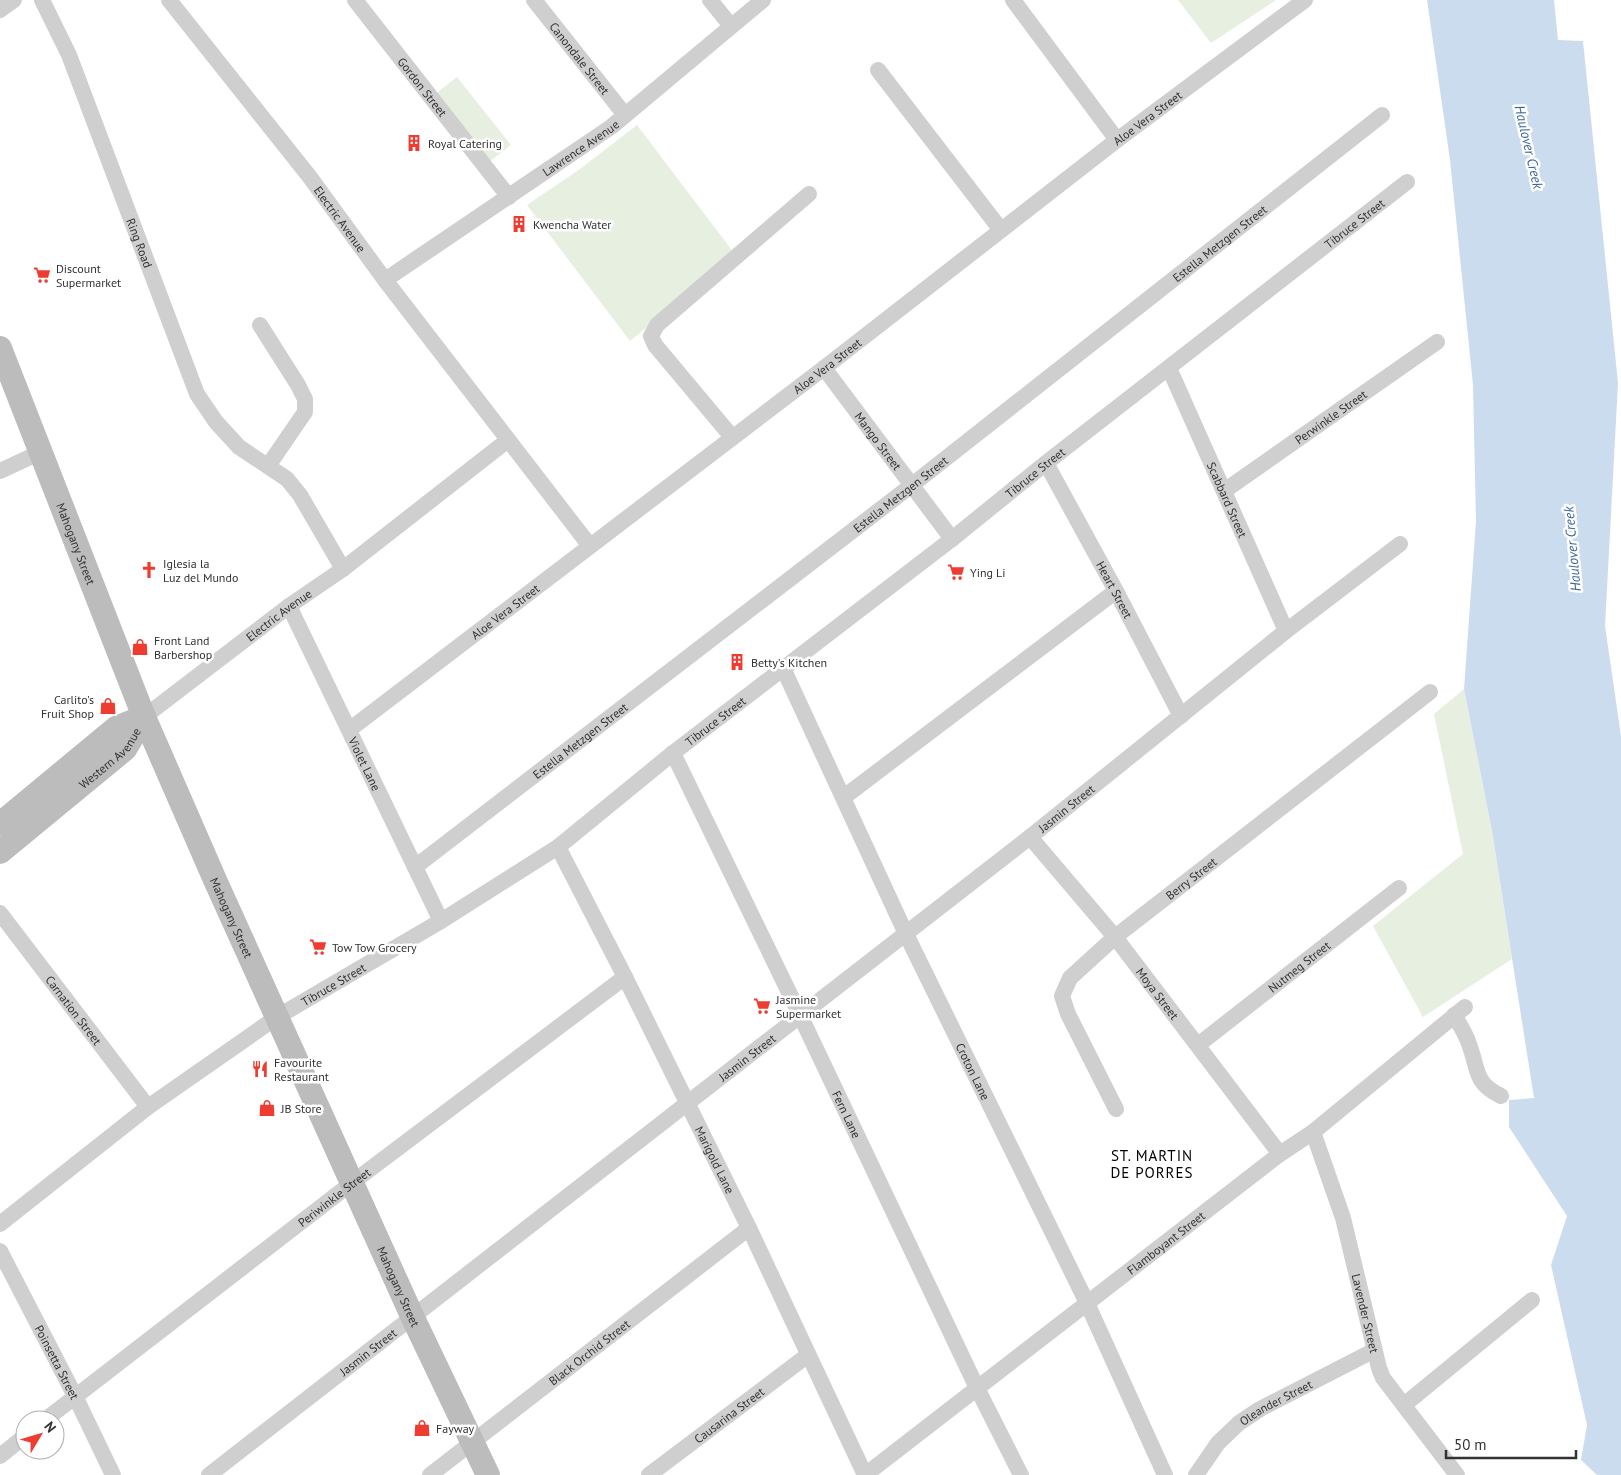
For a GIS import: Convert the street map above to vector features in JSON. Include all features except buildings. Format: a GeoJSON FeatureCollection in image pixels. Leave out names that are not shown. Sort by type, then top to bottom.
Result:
{"type":"FeatureCollection","features":[{"type":"Feature","properties":{"kind":"street"},"geometry":{"type":"LineString","coordinates":[[0,10],[14,0]]}},
{"type":"Feature","properties":{"kind":"street","name":"Ring Road"},"geometry":{"type":"LineString","coordinates":[[42,0],[69,55],[197,394],[216,422],[239,447],[287,479],[300,495],[343,569]]}},
{"type":"Feature","properties":{"kind":"street","name":"Electric Avenue"},"geometry":{"type":"LineString","coordinates":[[169,0],[309,176],[385,280],[590,546]]}},
{"type":"Feature","properties":{"kind":"street","name":"Gordon Street"},"geometry":{"type":"LineString","coordinates":[[355,0],[509,197]]}},
{"type":"Feature","properties":{"kind":"street","name":"Canondale Street"},"geometry":{"type":"LineString","coordinates":[[534,0],[625,115]]}},
{"type":"Feature","properties":{"kind":"street"},"geometry":{"type":"LineString","coordinates":[[710,0],[731,26]]}},
{"type":"Feature","properties":{"kind":"street","name":"Lawrence Avenue"},"geometry":{"type":"LineString","coordinates":[[385,280],[611,127],[763,0]]}},
{"type":"Feature","properties":{"kind":"street","name":"Aloe Vera Street"},"geometry":{"type":"LineString","coordinates":[[349,730],[824,368],[1117,140],[1305,0]]}},
{"type":"Feature","properties":{"kind":"street"},"geometry":{"type":"LineString","coordinates":[[1021,3],[1117,140]]}},
{"type":"Feature","properties":{"kind":"street"},"geometry":{"type":"LineString","coordinates":[[878,70],[1001,230]]}},
{"type":"Feature","properties":{"kind":"street","name":"Estella Metzgen Street"},"geometry":{"type":"LineString","coordinates":[[415,867],[912,485],[1382,115]]}},
{"type":"Feature","properties":{"kind":"street","name":"Tibruce Street"},"geometry":{"type":"LineString","coordinates":[[0,1224],[148,1107],[277,1017],[440,921],[558,847],[673,753],[952,539],[1046,463],[1407,182]]}},
{"type":"Feature","properties":{"kind":"street"},"geometry":{"type":"LineString","coordinates":[[732,437],[656,346],[651,336],[657,325],[809,194]]}},
{"type":"Feature","properties":{"kind":"street"},"geometry":{"type":"LineString","coordinates":[[260,325],[298,385],[305,400],[305,412],[268,466]]}},
{"type":"Feature","properties":{"kind":"street","name":"Perwinkle Street"},"geometry":{"type":"LineString","coordinates":[[1224,491],[1437,342]]}},
{"type":"Feature","properties":{"kind":"street","name":"Mahogany Street"},"geometry":{"type":"LineString","coordinates":[[0,348],[144,717],[413,1318],[488,1475]]}},
{"type":"Feature","properties":{"kind":"street","name":"Mango Street"},"geometry":{"type":"LineString","coordinates":[[824,368],[952,539]]}},
{"type":"Feature","properties":{"kind":"street","name":"Scabbard Street"},"geometry":{"type":"LineString","coordinates":[[1169,368],[1286,631]]}},
{"type":"Feature","properties":{"kind":"street","name":"Electric Avenue"},"geometry":{"type":"LineString","coordinates":[[144,717],[289,606],[343,569],[508,440]]}},
{"type":"Feature","properties":{"kind":"street"},"geometry":{"type":"LineString","coordinates":[[0,471],[41,452]]}},
{"type":"Feature","properties":{"kind":"street","name":"Heart Street"},"geometry":{"type":"LineString","coordinates":[[1046,463],[1181,716]]}},
{"type":"Feature","properties":{"kind":"street","name":"Jasmin Street"},"geometry":{"type":"LineString","coordinates":[[209,1475],[1030,838],[1286,631],[1400,544]]}},
{"type":"Feature","properties":{"kind":"street"},"geometry":{"type":"LineString","coordinates":[[844,797],[1116,591]]}},
{"type":"Feature","properties":{"kind":"street","name":"Violet Lane"},"geometry":{"type":"LineString","coordinates":[[289,606],[440,921]]}},
{"type":"Feature","properties":{"kind":"street","name":"Croton Lane"},"geometry":{"type":"LineString","coordinates":[[783,668],[906,934],[1087,1303],[1165,1475]]}},
{"type":"Feature","properties":{"kind":"street","name":"Berry Street"},"geometry":{"type":"LineString","coordinates":[[1116,1109],[1068,1014],[1062,996],[1070,978],[1115,937],[1430,692]]}},
{"type":"Feature","properties":{"kind":"street","name":"Western Avenue"},"geometry":{"type":"LineString","coordinates":[[0,824],[116,728],[144,717]]}},
{"type":"Feature","properties":{"kind":"street","name":"Western Avenue"},"geometry":{"type":"LineString","coordinates":[[0,852],[125,749],[144,717]]}},
{"type":"Feature","properties":{"kind":"street","name":"Fern Lane"},"geometry":{"type":"LineString","coordinates":[[673,753],[977,1388],[1021,1475]]}},
{"type":"Feature","properties":{"kind":"street","name":"Moya Street"},"geometry":{"type":"LineString","coordinates":[[1030,838],[1115,937],[1280,1154]]}},
{"type":"Feature","properties":{"kind":"street","name":"Marigold Lane"},"geometry":{"type":"LineString","coordinates":[[558,847],[625,977],[749,1228],[865,1475]]}},
{"type":"Feature","properties":{"kind":"street","name":"Nutmeg Street"},"geometry":{"type":"LineString","coordinates":[[1198,1045],[1399,888]]}},
{"type":"Feature","properties":{"kind":"street","name":"Carnation Street"},"geometry":{"type":"LineString","coordinates":[[0,913],[148,1107]]}},
{"type":"Feature","properties":{"kind":"street","name":"Periwinkle Street"},"geometry":{"type":"LineString","coordinates":[[58,1410],[353,1182],[625,977]]}},
{"type":"Feature","properties":{"kind":"street","name":"Flamboyant Street"},"geometry":{"type":"LineString","coordinates":[[865,1475],[1280,1154],[1313,1132],[1459,1011],[1463,1030],[1470,1045],[1480,1080],[1488,1090],[1501,1096]]}},
{"type":"Feature","properties":{"kind":"street","name":"Lavender Street"},"geometry":{"type":"LineString","coordinates":[[1313,1132],[1343,1218],[1373,1351],[1383,1378],[1457,1475]]}},
{"type":"Feature","properties":{"kind":"street","name":"Black Orchid Street"},"geometry":{"type":"LineString","coordinates":[[430,1475],[749,1228]]}},
{"type":"Feature","properties":{"kind":"street","name":"Poinsetta Street"},"geometry":{"type":"LineString","coordinates":[[0,1251],[75,1396],[113,1475]]}},
{"type":"Feature","properties":{"kind":"street"},"geometry":{"type":"LineString","coordinates":[[1404,1405],[1532,1300]]}},
{"type":"Feature","properties":{"kind":"street","name":"Oleander Street"},"geometry":{"type":"LineString","coordinates":[[1196,1475],[1218,1443],[1239,1423],[1260,1409],[1373,1351]]}},
{"type":"Feature","properties":{"kind":"street","name":"Causarina Street"},"geometry":{"type":"LineString","coordinates":[[649,1475],[808,1355]]}},
{"type":"Feature","properties":{"kind":"street"},"geometry":{"type":"LineString","coordinates":[[0,1456],[15,1444]]}},
{"type":"Feature","properties":{"kind":"green space"},"geometry":{"type":"Polygon","coordinates":[[[1178,0],[1276,0],[1211,43],[1178,0]]]}},
{"type":"Feature","properties":{"kind":"green space"},"geometry":{"type":"Polygon","coordinates":[[[457,77],[511,145],[488,163],[434,95],[457,77]]]}},
{"type":"Feature","properties":{"kind":"green space"},"geometry":{"type":"Polygon","coordinates":[[[637,125],[737,257],[630,341],[527,205],[580,169],[637,125]]]}},
{"type":"Feature","properties":{"kind":"green space"},"geometry":{"type":"Polygon","coordinates":[[[1464,689],[1492,831],[1512,959],[1423,1017],[1373,926],[1463,854],[1434,714],[1464,689]]]}},
{"type":"Feature","properties":{"kind":"water","name":"Haulover Creek"},"geometry":{"type":"Polygon","coordinates":[[[1427,0],[1554,0],[1558,40],[1583,41],[1618,383],[1605,626],[1621,736],[1621,1475],[1597,1475],[1581,1460],[1587,1425],[1551,1265],[1567,1216],[1509,1127],[1509,1100],[1534,1098],[1492,831],[1464,689],[1476,521],[1473,385],[1450,160],[1427,0]]]}},
{"type":"Feature","properties":{"kind":"place","name":"Royal Catering"},"geometry":{"type":"Point","coordinates":[414,143]}},
{"type":"Feature","properties":{"kind":"place","name":"Kwencha Water"},"geometry":{"type":"Point","coordinates":[519,224]}},
{"type":"Feature","properties":{"kind":"place","name":"Discount Supermarket"},"geometry":{"type":"Point","coordinates":[42,275]}},
{"type":"Feature","properties":{"kind":"place","name":"Iglesia la Luz del Mundo"},"geometry":{"type":"Point","coordinates":[149,570]}},
{"type":"Feature","properties":{"kind":"place","name":"Ying Li"},"geometry":{"type":"Point","coordinates":[956,572]}},
{"type":"Feature","properties":{"kind":"place","name":"Front Land Barbershop"},"geometry":{"type":"Point","coordinates":[140,647]}},
{"type":"Feature","properties":{"kind":"place","name":"Betty's Kitchen"},"geometry":{"type":"Point","coordinates":[737,662]}},
{"type":"Feature","properties":{"kind":"place","name":"Carlito's Fruit Shop"},"geometry":{"type":"Point","coordinates":[108,706]}},
{"type":"Feature","properties":{"kind":"place","name":"Tow Tow Grocery"},"geometry":{"type":"Point","coordinates":[318,947]}},
{"type":"Feature","properties":{"kind":"place","name":"Jasmine Supermarket"},"geometry":{"type":"Point","coordinates":[762,1006]}},
{"type":"Feature","properties":{"kind":"place","name":"Favourite Restaurant"},"geometry":{"type":"Point","coordinates":[260,1069]}},
{"type":"Feature","properties":{"kind":"place","name":"JB Store"},"geometry":{"type":"Point","coordinates":[267,1108]}},
{"type":"Feature","properties":{"kind":"place","name":"Fayway"},"geometry":{"type":"Point","coordinates":[422,1428]}},
{"type":"Feature","properties":{"kind":"district","name":"ST. MARTIN DE PORRES"},"geometry":{"type":"Point","coordinates":[1152,1164]}}]}
